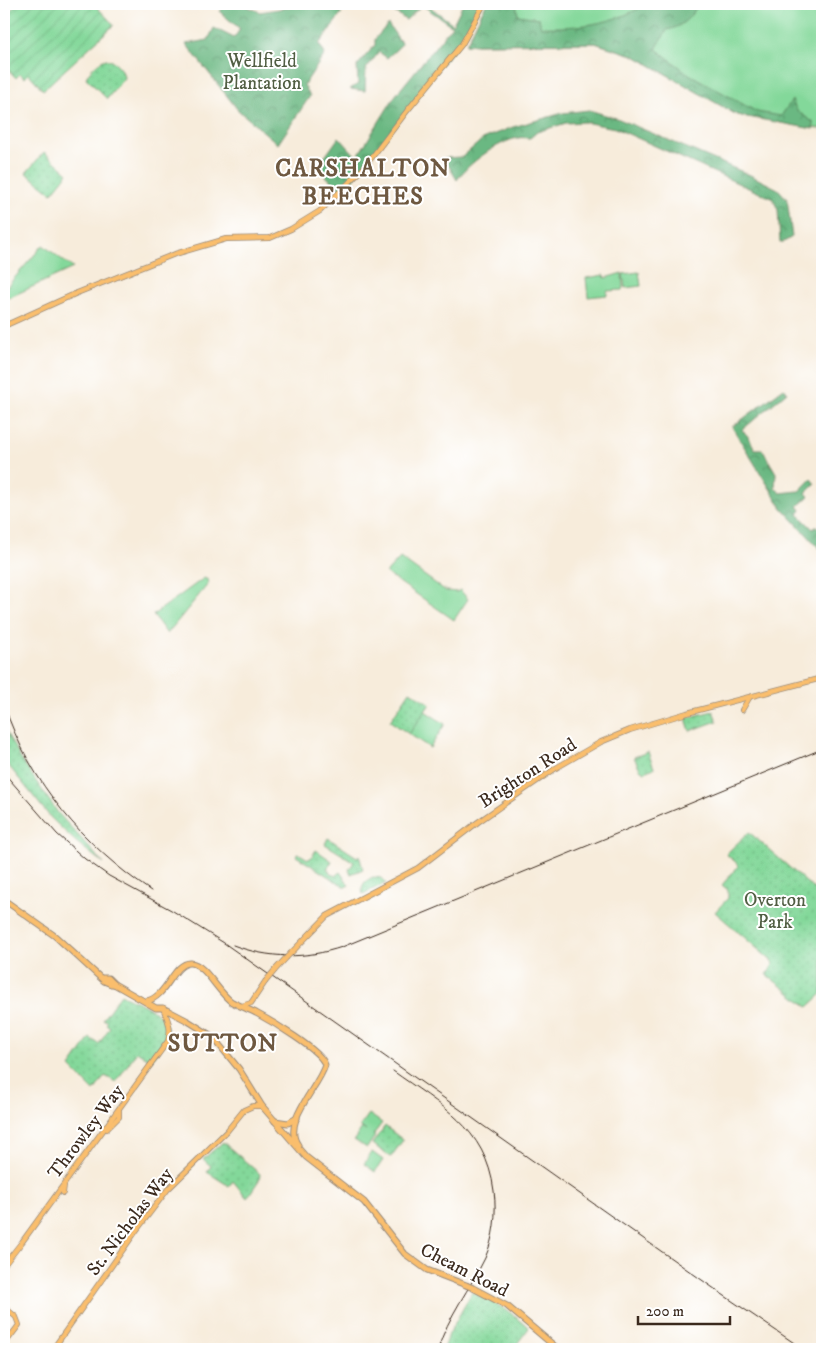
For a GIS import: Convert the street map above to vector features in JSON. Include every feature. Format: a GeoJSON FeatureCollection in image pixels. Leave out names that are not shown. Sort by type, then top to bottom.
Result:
{"type":"FeatureCollection","features":[{"type":"Feature","properties":{"kind":"highway","name":"Cheam Road"},"geometry":{"type":"LineString","coordinates":[[4,900],[55,936],[104,981],[114,984],[158,1009],[163,1008],[212,1036],[239,1069],[262,1106],[306,1157],[364,1202],[398,1246],[413,1261],[427,1270],[473,1288],[507,1306],[558,1349]]}},
{"type":"Feature","properties":{"kind":"highway"},"geometry":{"type":"LineString","coordinates":[[146,1001],[158,996],[181,966],[189,963],[195,964],[225,996],[255,1012],[316,1052],[324,1060],[325,1065],[297,1117],[288,1123],[282,1124],[274,1121]]}},
{"type":"Feature","properties":{"kind":"highway"},"geometry":{"type":"LineString","coordinates":[[158,996],[163,1008]]}},
{"type":"Feature","properties":{"kind":"highway","name":"Cheam Road"},"geometry":{"type":"LineString","coordinates":[[297,1117],[293,1134],[295,1140],[321,1169]]}},
{"type":"Feature","properties":{"kind":"main road"},"geometry":{"type":"LineString","coordinates":[[4,326],[120,275],[175,254],[226,239],[270,238],[291,229],[320,211],[363,169],[407,111],[462,44],[484,4]]}},
{"type":"Feature","properties":{"kind":"main road"},"geometry":{"type":"LineString","coordinates":[[821,679],[822,670]]}},
{"type":"Feature","properties":{"kind":"main road","name":"Brighton Road"},"geometry":{"type":"LineString","coordinates":[[250,1003],[275,970],[327,916],[418,868],[488,815],[581,753],[630,730],[687,713],[821,679]]}},
{"type":"Feature","properties":{"kind":"main road"},"geometry":{"type":"LineString","coordinates":[[742,710],[749,697]]}},
{"type":"Feature","properties":{"kind":"main road"},"geometry":{"type":"LineString","coordinates":[[242,1006],[250,1003],[255,1012]]}},
{"type":"Feature","properties":{"kind":"main road","name":"Throwley Way"},"geometry":{"type":"LineString","coordinates":[[4,1265],[168,1041],[171,1032],[170,1025],[163,1008]]}},
{"type":"Feature","properties":{"kind":"main road","name":"St. Nicholas Way"},"geometry":{"type":"LineString","coordinates":[[53,1349],[168,1189],[227,1131],[244,1110],[253,1106],[262,1106]]}},
{"type":"Feature","properties":{"kind":"main road"},"geometry":{"type":"LineString","coordinates":[[64,1185],[64,1194]]}},
{"type":"Feature","properties":{"kind":"main road"},"geometry":{"type":"LineString","coordinates":[[4,1307],[16,1316],[19,1325],[4,1345]]}},
{"type":"Feature","properties":{"kind":"green space"},"geometry":{"type":"Polygon","coordinates":[[[17,4],[94,4],[114,25],[43,90],[29,74],[25,78],[20,74],[16,78],[4,65],[4,16],[17,4]]]}},
{"type":"Feature","properties":{"kind":"green space","name":"Wellfield Plantation"},"geometry":{"type":"Polygon","coordinates":[[[225,4],[242,4],[260,12],[309,4],[325,4],[342,13],[319,44],[325,54],[304,85],[310,96],[278,144],[238,110],[186,44],[208,40],[214,28],[234,38],[240,29],[220,12],[225,4]]]}},
{"type":"Feature","properties":{"kind":"green space"},"geometry":{"type":"Polygon","coordinates":[[[395,4],[426,4],[453,24],[463,4],[481,4],[460,43],[432,75],[407,111],[361,167],[355,178],[342,191],[317,168],[339,137],[357,157],[395,96],[452,26],[422,5],[406,20],[390,9],[395,4]]]}},
{"type":"Feature","properties":{"kind":"green space"},"geometry":{"type":"Polygon","coordinates":[[[486,4],[516,4],[518,15],[539,18],[541,27],[554,27],[581,26],[607,21],[643,6],[641,4],[699,4],[682,24],[667,30],[656,49],[689,74],[757,112],[781,116],[792,100],[797,111],[813,122],[813,129],[737,115],[633,55],[595,43],[466,44],[486,4]]]}},
{"type":"Feature","properties":{"kind":"green space"},"geometry":{"type":"Polygon","coordinates":[[[489,4],[822,4],[822,129],[737,115],[633,55],[595,43],[466,44],[489,4]]]}},
{"type":"Feature","properties":{"kind":"green space"},"geometry":{"type":"Polygon","coordinates":[[[388,24],[402,44],[387,58],[379,52],[366,69],[365,91],[350,89],[358,84],[357,66],[375,45],[375,39],[388,24]]]}},
{"type":"Feature","properties":{"kind":"green space"},"geometry":{"type":"Polygon","coordinates":[[[106,59],[118,65],[124,78],[107,99],[86,78],[94,66],[106,59]]]}},
{"type":"Feature","properties":{"kind":"green space"},"geometry":{"type":"Polygon","coordinates":[[[589,110],[619,119],[750,175],[778,189],[787,199],[792,237],[784,242],[780,242],[778,210],[773,199],[615,128],[584,122],[566,123],[537,132],[530,138],[510,140],[493,148],[476,160],[457,180],[444,158],[462,157],[483,139],[513,127],[563,113],[589,110]]]}},
{"type":"Feature","properties":{"kind":"green space"},"geometry":{"type":"Polygon","coordinates":[[[44,152],[68,173],[52,193],[26,173],[44,152]]]}},
{"type":"Feature","properties":{"kind":"green space"},"geometry":{"type":"Polygon","coordinates":[[[43,245],[73,268],[6,299],[4,290],[43,245]]]}},
{"type":"Feature","properties":{"kind":"green space"},"geometry":{"type":"Polygon","coordinates":[[[639,272],[641,286],[625,288],[623,274],[639,272]]]}},
{"type":"Feature","properties":{"kind":"green space"},"geometry":{"type":"Polygon","coordinates":[[[622,273],[622,290],[607,291],[607,295],[588,297],[586,278],[604,275],[605,278],[622,273]]]}},
{"type":"Feature","properties":{"kind":"green space"},"geometry":{"type":"Polygon","coordinates":[[[784,388],[787,392],[742,430],[755,449],[762,449],[776,473],[775,487],[780,493],[799,491],[811,479],[815,484],[806,493],[809,496],[798,506],[801,510],[798,514],[813,529],[817,526],[822,536],[821,550],[782,508],[732,427],[784,388]]]}},
{"type":"Feature","properties":{"kind":"green space"},"geometry":{"type":"Polygon","coordinates":[[[400,558],[446,591],[457,592],[460,590],[468,599],[454,620],[386,573],[400,558]]]}},
{"type":"Feature","properties":{"kind":"green space"},"geometry":{"type":"Polygon","coordinates":[[[204,578],[209,583],[167,634],[153,615],[204,578]]]}},
{"type":"Feature","properties":{"kind":"green space"},"geometry":{"type":"Polygon","coordinates":[[[410,691],[430,704],[409,734],[390,721],[410,691]]]}},
{"type":"Feature","properties":{"kind":"green space"},"geometry":{"type":"Polygon","coordinates":[[[425,711],[445,724],[430,748],[409,734],[425,711]]]}},
{"type":"Feature","properties":{"kind":"green space"},"geometry":{"type":"Polygon","coordinates":[[[713,711],[717,721],[690,731],[686,718],[713,711]]]}},
{"type":"Feature","properties":{"kind":"green space"},"geometry":{"type":"Polygon","coordinates":[[[4,728],[22,761],[58,813],[104,864],[75,841],[51,818],[4,760],[4,728]]]}},
{"type":"Feature","properties":{"kind":"green space"},"geometry":{"type":"Polygon","coordinates":[[[648,752],[654,768],[644,772],[640,769],[634,757],[648,752]]]}},
{"type":"Feature","properties":{"kind":"green space","name":"Overton Park"},"geometry":{"type":"Polygon","coordinates":[[[749,832],[822,896],[822,994],[808,1007],[767,975],[774,963],[715,912],[728,898],[728,890],[722,885],[739,865],[726,854],[749,832]]]}},
{"type":"Feature","properties":{"kind":"green space"},"geometry":{"type":"Polygon","coordinates":[[[328,838],[357,857],[359,855],[363,869],[351,874],[349,870],[354,862],[325,844],[328,838]]]}},
{"type":"Feature","properties":{"kind":"green space"},"geometry":{"type":"Polygon","coordinates":[[[316,850],[332,861],[327,869],[330,871],[329,873],[335,876],[340,872],[349,885],[345,887],[296,856],[298,853],[308,859],[311,858],[316,850]]]}},
{"type":"Feature","properties":{"kind":"green space"},"geometry":{"type":"Polygon","coordinates":[[[373,877],[381,878],[386,883],[363,894],[362,888],[364,884],[373,877]]]}},
{"type":"Feature","properties":{"kind":"green space"},"geometry":{"type":"Polygon","coordinates":[[[121,994],[150,1008],[162,1018],[168,1032],[151,1061],[137,1051],[116,1082],[105,1076],[94,1091],[70,1067],[90,1038],[99,1044],[110,1027],[106,1024],[108,1022],[103,1019],[121,994]]]}},
{"type":"Feature","properties":{"kind":"green space"},"geometry":{"type":"Polygon","coordinates":[[[369,1114],[382,1123],[373,1135],[375,1136],[367,1148],[354,1140],[362,1128],[366,1131],[360,1126],[369,1114]]]}},
{"type":"Feature","properties":{"kind":"green space"},"geometry":{"type":"Polygon","coordinates":[[[385,1126],[403,1140],[391,1157],[372,1144],[385,1126]]]}},
{"type":"Feature","properties":{"kind":"green space"},"geometry":{"type":"Polygon","coordinates":[[[223,1142],[260,1174],[259,1180],[247,1198],[233,1181],[229,1186],[207,1172],[211,1166],[203,1159],[223,1142]]]}},
{"type":"Feature","properties":{"kind":"green space"},"geometry":{"type":"Polygon","coordinates":[[[372,1152],[383,1160],[375,1172],[364,1164],[372,1152]]]}},
{"type":"Feature","properties":{"kind":"green space"},"geometry":{"type":"Polygon","coordinates":[[[472,1292],[502,1307],[529,1328],[513,1349],[444,1349],[449,1334],[472,1292]]]}},
{"type":"Feature","properties":{"kind":"railway"},"geometry":{"type":"LineString","coordinates":[[4,705],[15,734],[29,761],[44,786],[62,810],[103,854],[151,891]]}},
{"type":"Feature","properties":{"kind":"railway"},"geometry":{"type":"LineString","coordinates":[[233,945],[260,953],[288,956],[315,954],[342,947],[822,749]]}},
{"type":"Feature","properties":{"kind":"railway"},"geometry":{"type":"LineString","coordinates":[[4,773],[57,834],[85,859],[109,876],[173,911],[224,943],[719,1292],[803,1349]]}},
{"type":"Feature","properties":{"kind":"railway"},"geometry":{"type":"LineString","coordinates":[[393,1071],[444,1107],[471,1134],[481,1150],[489,1169],[494,1191],[495,1208],[491,1242],[485,1258],[447,1325],[438,1349]]}},
{"type":"Feature","properties":{"kind":"district","name":"CARSHALTON BEECHES"},"geometry":{"type":"Point","coordinates":[363,182]}},
{"type":"Feature","properties":{"kind":"district","name":"SUTTON"},"geometry":{"type":"Point","coordinates":[223,1043]}}]}
